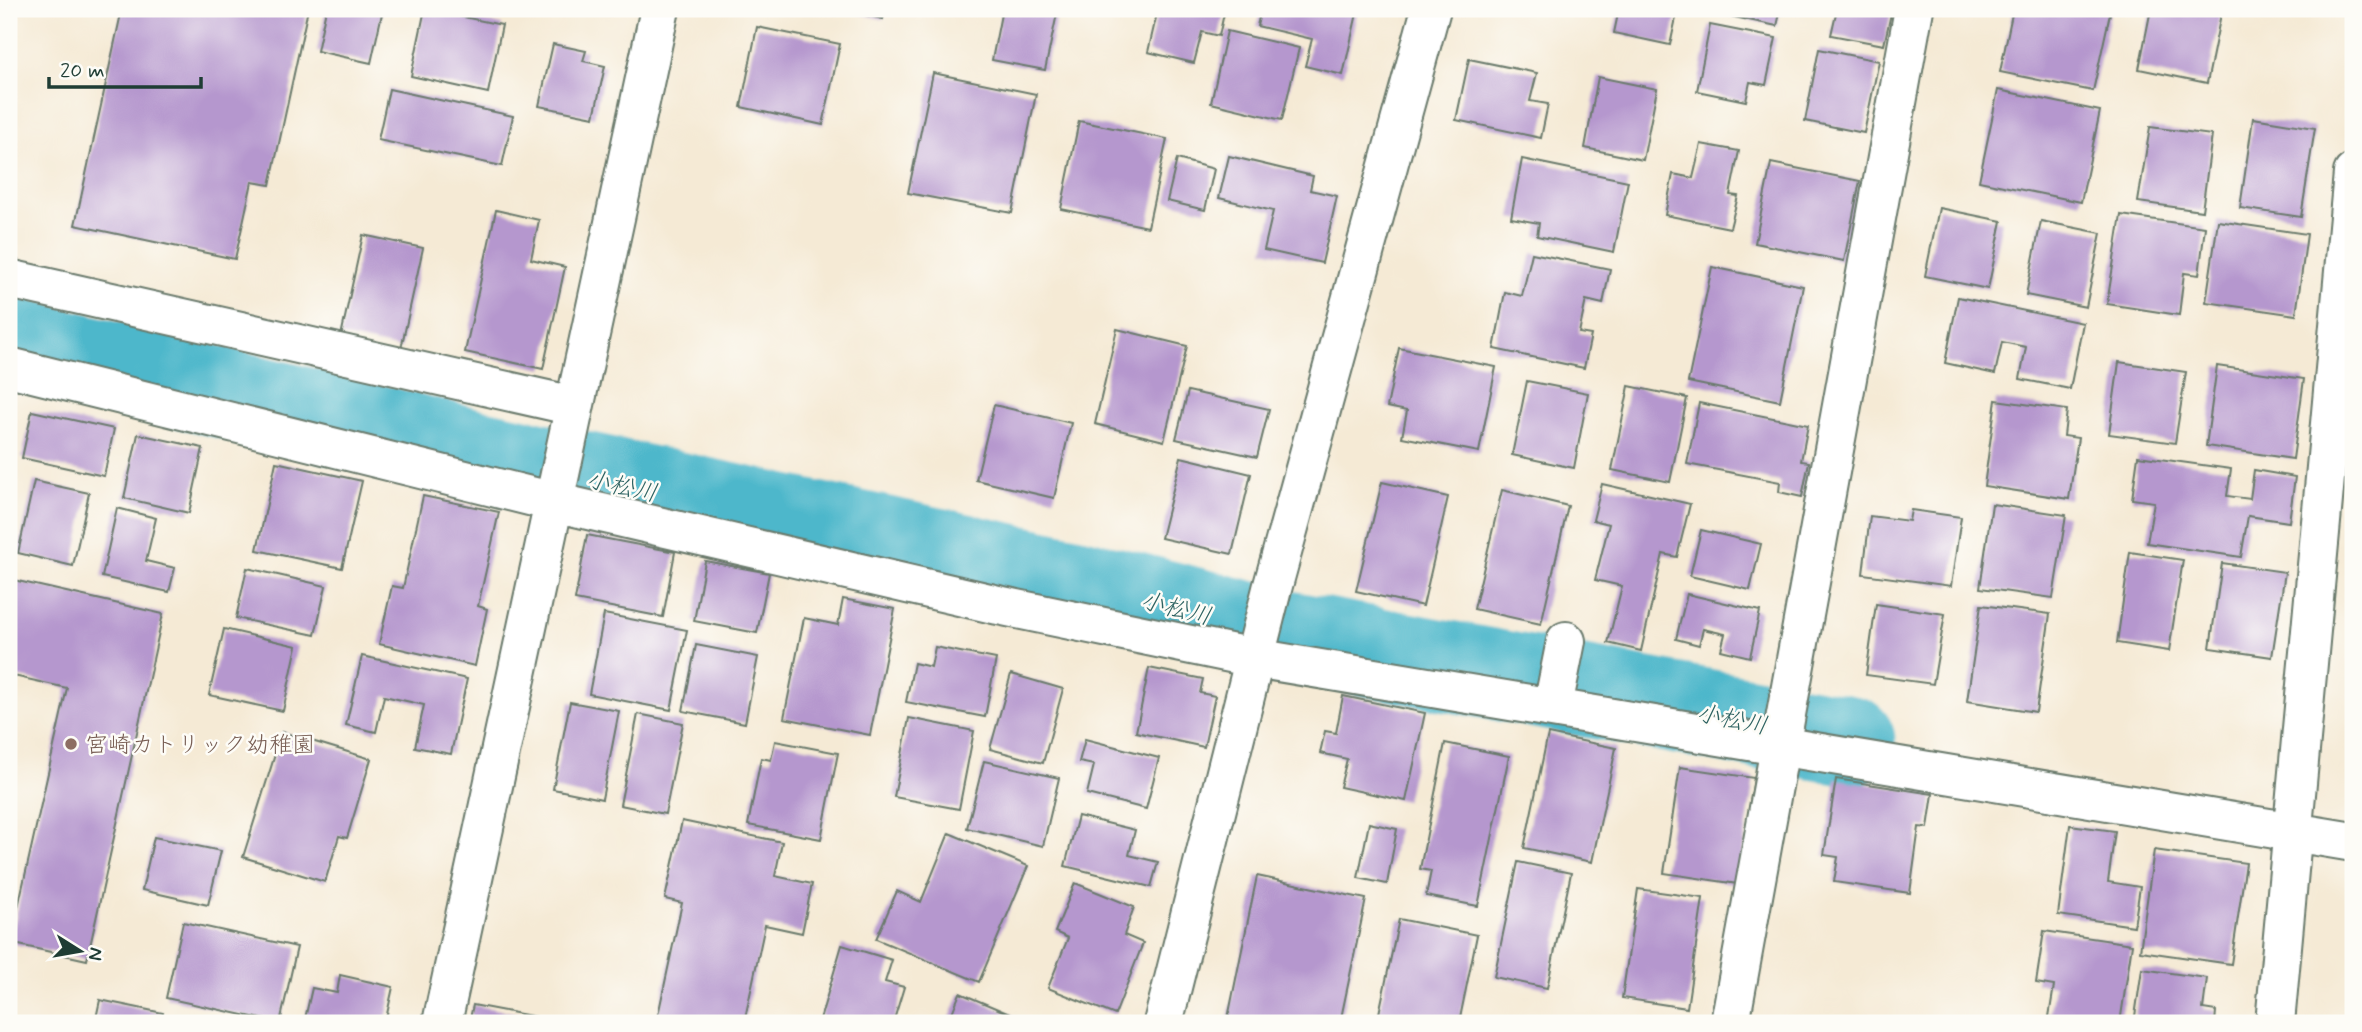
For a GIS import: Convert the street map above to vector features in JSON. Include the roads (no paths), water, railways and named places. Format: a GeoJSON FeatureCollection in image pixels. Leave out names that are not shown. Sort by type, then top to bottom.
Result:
{"type":"FeatureCollection","features":[{"type":"Feature","properties":{"kind":"street"},"geometry":{"type":"LineString","coordinates":[[442,1023],[660,9]]}},
{"type":"Feature","properties":{"kind":"street"},"geometry":{"type":"LineString","coordinates":[[1163,1023],[1272,589],[1431,9]]}},
{"type":"Feature","properties":{"kind":"street"},"geometry":{"type":"LineString","coordinates":[[1730,1023],[1914,9]]}},
{"type":"Feature","properties":{"kind":"street"},"geometry":{"type":"LineString","coordinates":[[2275,1023],[2302,761],[2353,173]]}},
{"type":"Feature","properties":{"kind":"street"},"geometry":{"type":"LineString","coordinates":[[9,278],[574,406]]}},
{"type":"Feature","properties":{"kind":"street"},"geometry":{"type":"LineString","coordinates":[[9,367],[554,502],[998,605],[1254,658],[2353,842]]}},
{"type":"Feature","properties":{"kind":"street"},"geometry":{"type":"LineString","coordinates":[[1553,706],[1566,640]]}},
{"type":"Feature","properties":{"kind":"waterway","name":"小松川"},"geometry":{"type":"LineString","coordinates":[[9,341],[476,454],[1077,583],[1282,635],[1850,741]]}},
{"type":"Feature","properties":{"kind":"place","name":"宮崎カトリック幼稚園"},"geometry":{"type":"Point","coordinates":[71,744]}}]}
